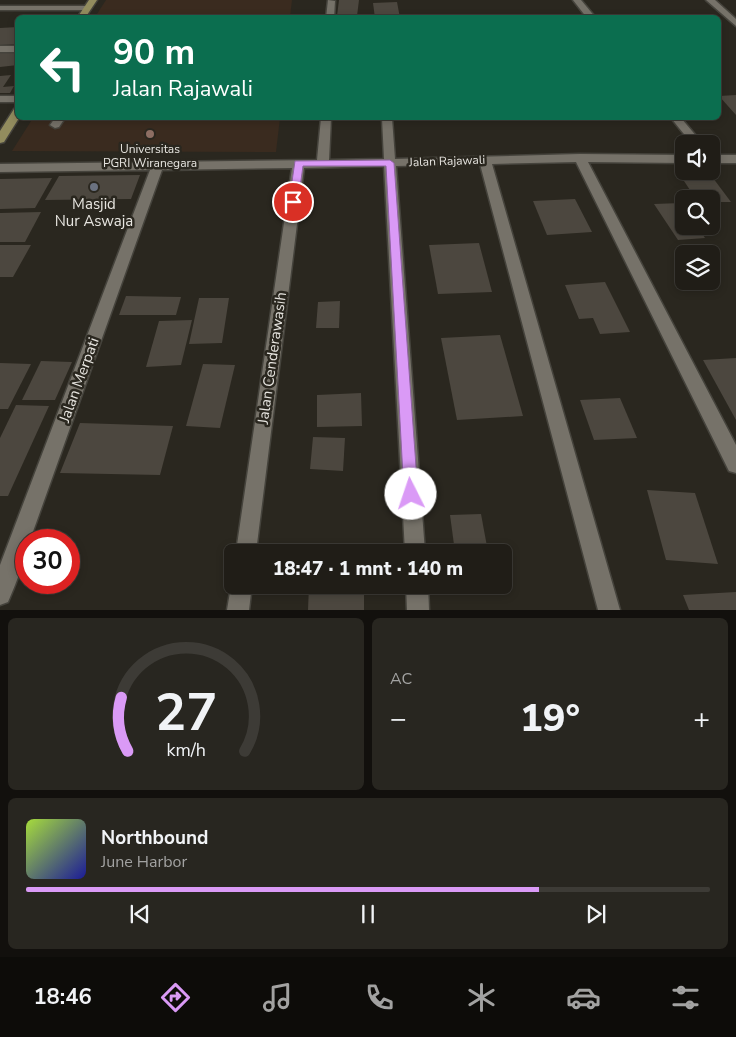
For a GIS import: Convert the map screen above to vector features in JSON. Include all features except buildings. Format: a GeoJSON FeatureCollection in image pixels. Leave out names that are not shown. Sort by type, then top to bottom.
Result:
{"type":"FeatureCollection","features":[{"type":"Feature","properties":{"kind":"main road"},"geometry":{"type":"LineString","coordinates":[[83,15],[93,0]]}},
{"type":"Feature","properties":{"kind":"main road"},"geometry":{"type":"LineString","coordinates":[[0,140],[15,116]]}},
{"type":"Feature","properties":{"kind":"street"},"geometry":{"type":"LineString","coordinates":[[577,0],[590,15]]}},
{"type":"Feature","properties":{"kind":"street"},"geometry":{"type":"LineString","coordinates":[[710,0],[733,25]]}},
{"type":"Feature","properties":{"kind":"street"},"geometry":{"type":"LineString","coordinates":[[330,15],[331,1]]}},
{"type":"Feature","properties":{"kind":"street"},"geometry":{"type":"LineString","coordinates":[[0,8],[87,8]]}},
{"type":"Feature","properties":{"kind":"street"},"geometry":{"type":"LineString","coordinates":[[0,49],[15,49]]}},
{"type":"Feature","properties":{"kind":"street"},"geometry":{"type":"LineString","coordinates":[[0,99],[15,98]]}},
{"type":"Feature","properties":{"kind":"street"},"geometry":{"type":"LineString","coordinates":[[323,164],[326,120]]}},
{"type":"Feature","properties":{"kind":"street"},"geometry":{"type":"LineString","coordinates":[[387,120],[414,544]]}},
{"type":"Feature","properties":{"kind":"street"},"geometry":{"type":"LineString","coordinates":[[678,120],[690,135]]}},
{"type":"Feature","properties":{"kind":"street"},"geometry":{"type":"LineString","coordinates":[[580,158],[736,464]]}},
{"type":"Feature","properties":{"kind":"street","name":"Jalan Rajawali"},"geometry":{"type":"LineString","coordinates":[[0,168],[390,163],[580,158],[675,159]]}},
{"type":"Feature","properties":{"kind":"street"},"geometry":{"type":"LineString","coordinates":[[720,158],[736,159]]}},
{"type":"Feature","properties":{"kind":"street"},"geometry":{"type":"LineString","coordinates":[[485,160],[609,610]]}},
{"type":"Feature","properties":{"kind":"street","name":"Jalan Cenderawasih"},"geometry":{"type":"LineString","coordinates":[[247,544],[299,163]]}},
{"type":"Feature","properties":{"kind":"street","name":"Jalan Merpati"},"geometry":{"type":"LineString","coordinates":[[0,594],[158,166]]}},
{"type":"Feature","properties":{"kind":"street"},"geometry":{"type":"LineString","coordinates":[[238,610],[240,594]]}},
{"type":"Feature","properties":{"kind":"street"},"geometry":{"type":"LineString","coordinates":[[417,594],[418,610]]}},
{"type":"Feature","properties":{"kind":"shaded area"},"geometry":{"type":"Polygon","coordinates":[[[106,0],[292,0],[290,15],[96,15],[106,0]]]}},
{"type":"Feature","properties":{"kind":"shaded area","name":"Universitas PGRI Wiranegara"},"geometry":{"type":"Polygon","coordinates":[[[32,120],[280,120],[276,152],[12,151],[32,120]]]}},
{"type":"Feature","properties":{"kind":"place","name":"Universitas PGRI Wiranegara"},"geometry":{"type":"Point","coordinates":[150,134]}},
{"type":"Feature","properties":{"kind":"place","name":"Masjid Nur Aswaja"},"geometry":{"type":"Point","coordinates":[94,187]}},
{"type":"Feature","properties":{"kind":"route"},"geometry":{"type":"LineString","coordinates":[[293,202],[299,163],[390,163],[411,494]]}}]}
